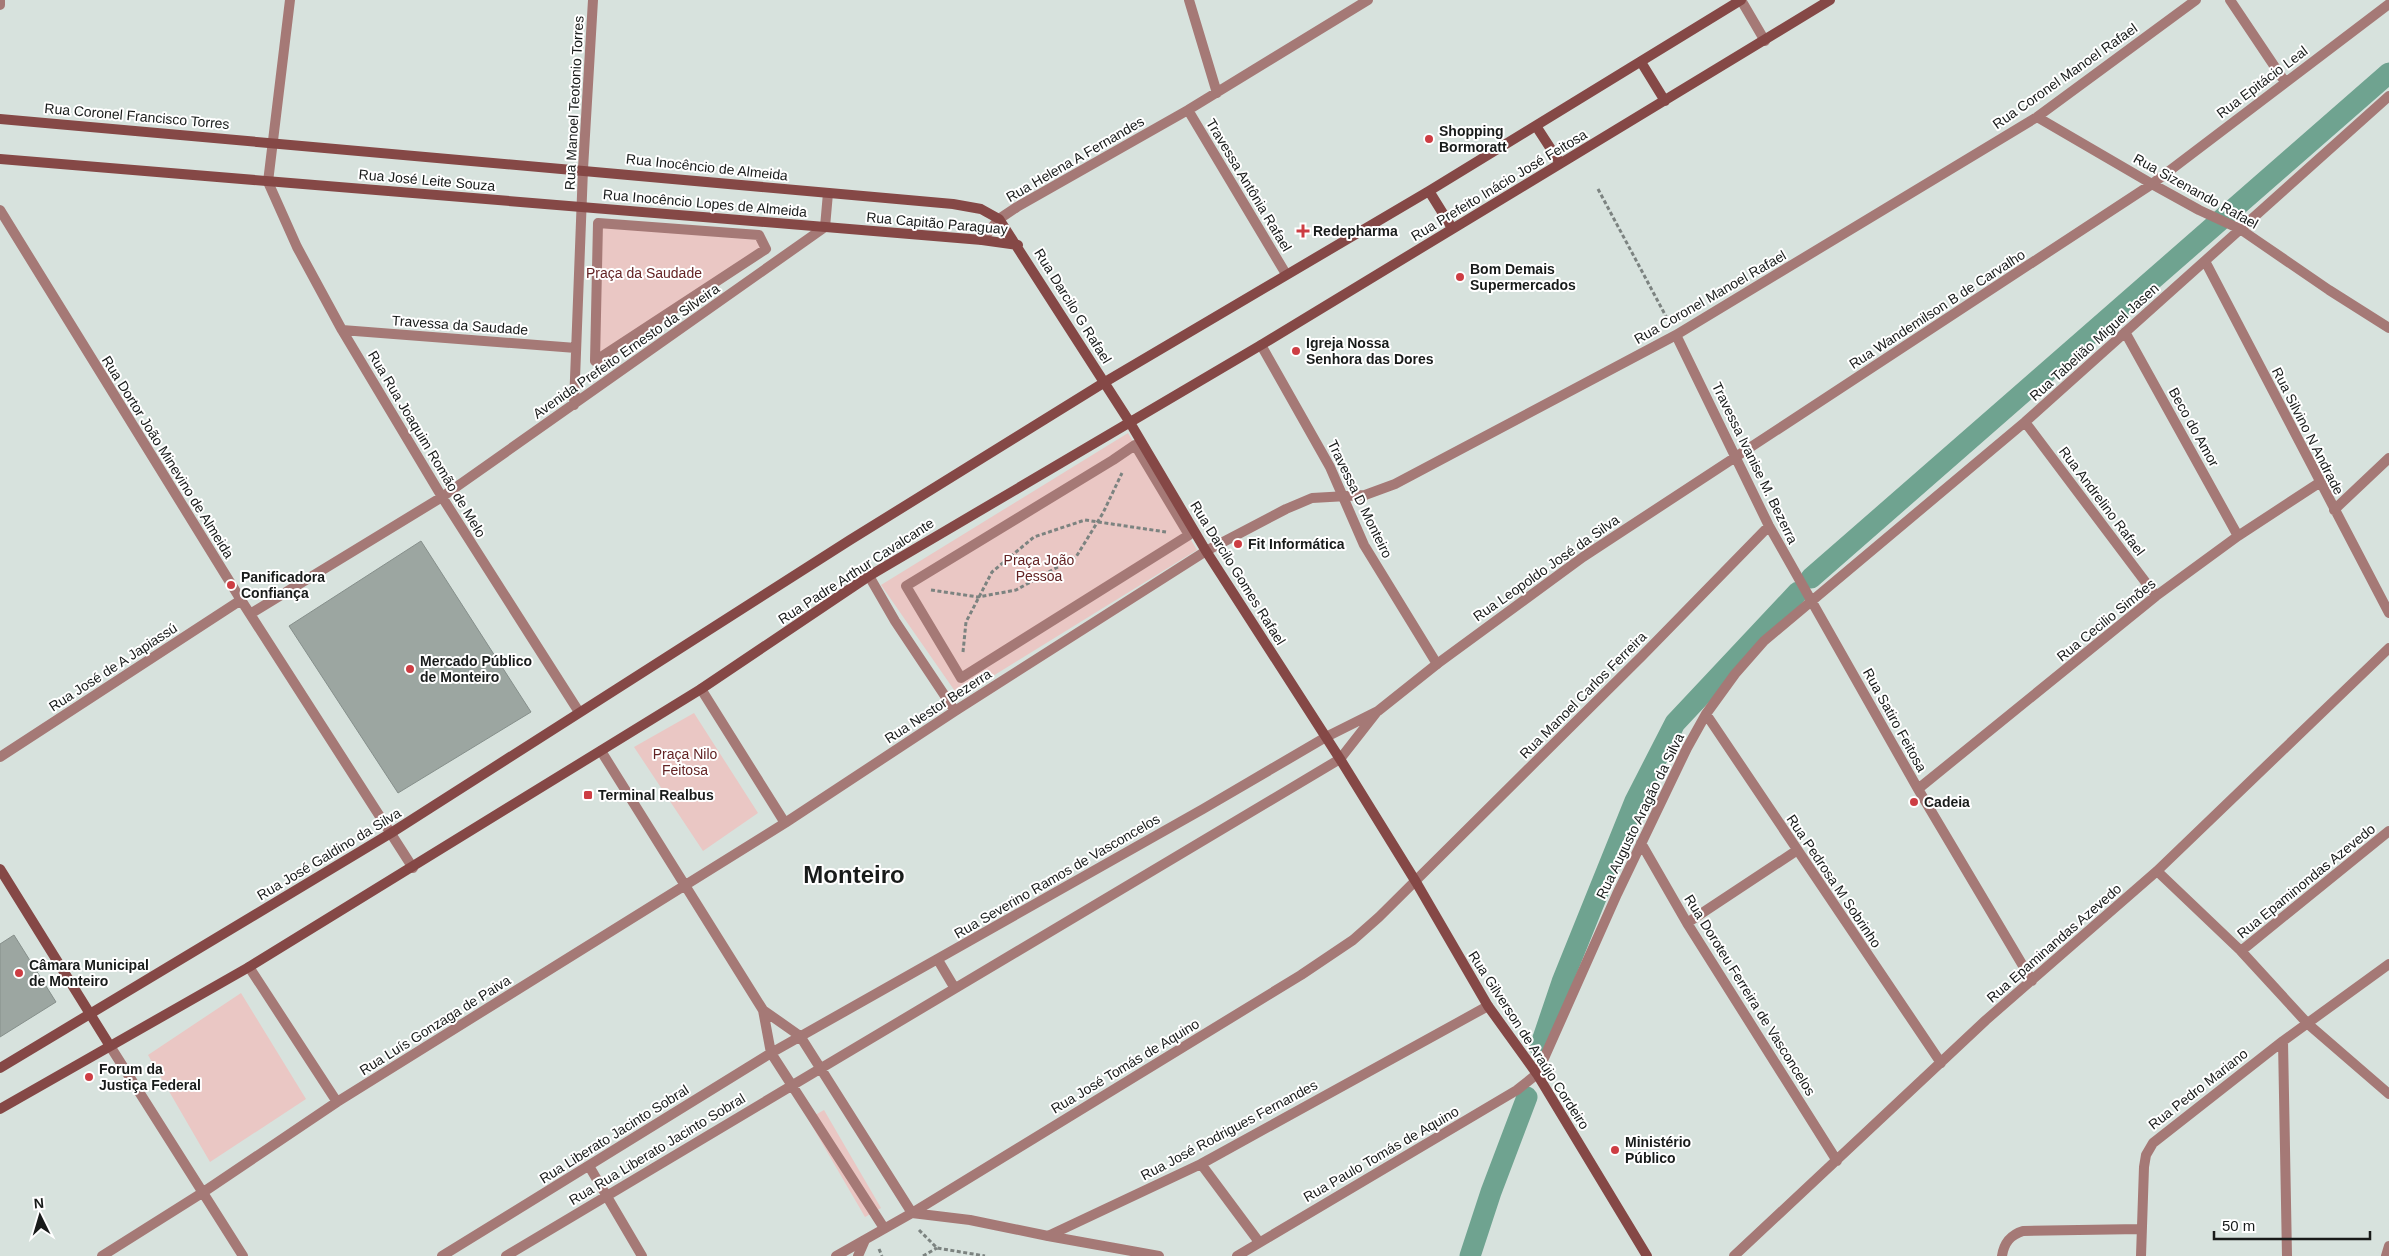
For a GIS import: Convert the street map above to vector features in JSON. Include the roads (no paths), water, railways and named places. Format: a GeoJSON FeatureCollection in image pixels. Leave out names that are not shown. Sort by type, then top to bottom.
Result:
{"type":"FeatureCollection","features":[{"type":"Feature","properties":{"kind":"main road"},"geometry":{"type":"LineString","coordinates":[[1104,382],[1429,191],[1741,0]]}},
{"type":"Feature","properties":{"kind":"main road","name":"Rua Prefeito Inácio José Feitosa"},"geometry":{"type":"LineString","coordinates":[[1129,421],[1261,345],[1830,0]]}},
{"type":"Feature","properties":{"kind":"main road"},"geometry":{"type":"LineString","coordinates":[[1641,62],[1665,101]]}},
{"type":"Feature","properties":{"kind":"main road","name":"Rua Coronel Francisco Torres"},"geometry":{"type":"LineString","coordinates":[[0,118],[272,142]]}},
{"type":"Feature","properties":{"kind":"main road"},"geometry":{"type":"LineString","coordinates":[[1536,126],[1560,163]]}},
{"type":"Feature","properties":{"kind":"main road","name":"Rua José Leite Souza"},"geometry":{"type":"LineString","coordinates":[[272,142],[583,169]]}},
{"type":"Feature","properties":{"kind":"main road"},"geometry":{"type":"LineString","coordinates":[[0,159],[268,182]]}},
{"type":"Feature","properties":{"kind":"main road","name":"Rua Inocêncio de Almeida"},"geometry":{"type":"LineString","coordinates":[[583,169],[828,193]]}},
{"type":"Feature","properties":{"kind":"main road","name":"Rua José Leite Souza"},"geometry":{"type":"LineString","coordinates":[[268,182],[582,206]]}},
{"type":"Feature","properties":{"kind":"main road"},"geometry":{"type":"LineString","coordinates":[[1429,191],[1452,228]]}},
{"type":"Feature","properties":{"kind":"main road","name":"Rua Capitão Paraguay"},"geometry":{"type":"LineString","coordinates":[[828,193],[953,204],[981,209],[1000,218],[1018,245]]}},
{"type":"Feature","properties":{"kind":"main road","name":"Rua Inocêncio Lopes de Almeida"},"geometry":{"type":"LineString","coordinates":[[582,206],[825,227]]}},
{"type":"Feature","properties":{"kind":"main road","name":"Rua Capitão Paraguay"},"geometry":{"type":"LineString","coordinates":[[825,227],[982,240],[1018,245]]}},
{"type":"Feature","properties":{"kind":"main road","name":"Rua Darcilo G Rafael"},"geometry":{"type":"LineString","coordinates":[[1018,245],[1129,421]]}},
{"type":"Feature","properties":{"kind":"main road","name":"Rua Padre Arthur Cavalcante"},"geometry":{"type":"LineString","coordinates":[[579,712],[1104,382]]}},
{"type":"Feature","properties":{"kind":"main road","name":"Rua Padre Arthur Cavalcante"},"geometry":{"type":"LineString","coordinates":[[601,750],[701,690],[869,576],[1129,421]]}},
{"type":"Feature","properties":{"kind":"main road","name":"Rua Darcilo Gomes Rafael"},"geometry":{"type":"LineString","coordinates":[[1129,421],[1206,552],[1326,737]]}},
{"type":"Feature","properties":{"kind":"main road","name":"Rua José Galdino da Silva"},"geometry":{"type":"LineString","coordinates":[[0,1068],[391,833],[579,712]]}},
{"type":"Feature","properties":{"kind":"main road","name":"Rua Gilverson de Araújo Cordeiro"},"geometry":{"type":"LineString","coordinates":[[1326,737],[1416,882],[1488,1006],[1537,1074],[1646,1256]]}},
{"type":"Feature","properties":{"kind":"main road"},"geometry":{"type":"LineString","coordinates":[[0,1109],[249,967],[413,868],[601,750]]}},
{"type":"Feature","properties":{"kind":"main road"},"geometry":{"type":"LineString","coordinates":[[0,869],[110,1046]]}},
{"type":"Feature","properties":{"kind":"street"},"geometry":{"type":"LineString","coordinates":[[268,182],[290,0]]}},
{"type":"Feature","properties":{"kind":"street","name":"Rua Manoel Teotonio Torres"},"geometry":{"type":"LineString","coordinates":[[574,405],[583,169],[593,0]]}},
{"type":"Feature","properties":{"kind":"street"},"geometry":{"type":"LineString","coordinates":[[1189,0],[1217,93]]}},
{"type":"Feature","properties":{"kind":"street"},"geometry":{"type":"LineString","coordinates":[[1188,110],[1368,0]]}},
{"type":"Feature","properties":{"kind":"street"},"geometry":{"type":"LineString","coordinates":[[1741,0],[1765,41]]}},
{"type":"Feature","properties":{"kind":"street","name":"Rua Coronel Manoel Rafael"},"geometry":{"type":"LineString","coordinates":[[1206,552],[1286,509],[1312,498],[1344,494],[1365,494],[1395,484],[1676,335],[2036,117],[2196,0]]}},
{"type":"Feature","properties":{"kind":"street"},"geometry":{"type":"LineString","coordinates":[[2230,0],[2285,82]]}},
{"type":"Feature","properties":{"kind":"street","name":"Rua Epitácio Leal"},"geometry":{"type":"LineString","coordinates":[[2152,184],[2389,4]]}},
{"type":"Feature","properties":{"kind":"street","name":"Rua Tabelião Miguel Jasen"},"geometry":{"type":"LineString","coordinates":[[1812,601],[2025,422],[2389,96]]}},
{"type":"Feature","properties":{"kind":"street","name":"Rua Helena A Fernandes"},"geometry":{"type":"LineString","coordinates":[[982,240],[1000,218],[1188,110]]}},
{"type":"Feature","properties":{"kind":"street","name":"Travessa Antônia Rafael"},"geometry":{"type":"LineString","coordinates":[[1188,110],[1286,274]]}},
{"type":"Feature","properties":{"kind":"street","name":"Rua Sizenando Rafael"},"geometry":{"type":"LineString","coordinates":[[2036,117],[2199,210],[2240,229],[2329,290],[2389,328]]}},
{"type":"Feature","properties":{"kind":"street","name":"Rua Rua Joaquim Romão de Melo"},"geometry":{"type":"LineString","coordinates":[[268,182],[297,248],[342,330],[442,497],[579,712]]}},
{"type":"Feature","properties":{"kind":"street","name":"Rua Wandemilson B de Carvalho"},"geometry":{"type":"LineString","coordinates":[[1736,456],[2152,184]]}},
{"type":"Feature","properties":{"kind":"street"},"geometry":{"type":"LineString","coordinates":[[825,227],[828,193]]}},
{"type":"Feature","properties":{"kind":"street","name":"Rua Dortor João Minevino de Almeida"},"geometry":{"type":"LineString","coordinates":[[0,210],[241,600],[413,868]]}},
{"type":"Feature","properties":{"kind":"street"},"geometry":{"type":"LineString","coordinates":[[598,223],[759,235],[766,249],[693,297],[595,361],[598,223]]}},
{"type":"Feature","properties":{"kind":"street","name":"Avenida Prefeito Ernesto da Silveira"},"geometry":{"type":"LineString","coordinates":[[250,614],[442,497],[825,227]]}},
{"type":"Feature","properties":{"kind":"street","name":"Rua Silvino N Andrade"},"geometry":{"type":"LineString","coordinates":[[2205,261],[2319,484],[2389,613]]}},
{"type":"Feature","properties":{"kind":"street","name":"Travessa da Saudade"},"geometry":{"type":"LineString","coordinates":[[342,330],[576,348]]}},
{"type":"Feature","properties":{"kind":"street","name":"Beco do Amor"},"geometry":{"type":"LineString","coordinates":[[2125,332],[2238,536]]}},
{"type":"Feature","properties":{"kind":"street","name":"Travessa Ivanise M. Bezerra"},"geometry":{"type":"LineString","coordinates":[[1676,335],[1769,526],[1812,601]]}},
{"type":"Feature","properties":{"kind":"street","name":"Travessa D Monteiro"},"geometry":{"type":"LineString","coordinates":[[1261,345],[1344,494],[1364,544],[1437,664]]}},
{"type":"Feature","properties":{"kind":"street","name":"Rua Andrelino Rafael"},"geometry":{"type":"LineString","coordinates":[[2025,422],[2156,596]]}},
{"type":"Feature","properties":{"kind":"street"},"geometry":{"type":"LineString","coordinates":[[1135,445],[1189,535],[961,678],[906,586],[1135,445]]}},
{"type":"Feature","properties":{"kind":"street","name":"Rua Leopoldo José da Silva"},"geometry":{"type":"LineString","coordinates":[[1326,737],[1378,711],[1437,664],[1583,557],[1736,456]]}},
{"type":"Feature","properties":{"kind":"street"},"geometry":{"type":"LineString","coordinates":[[2334,510],[2389,458]]}},
{"type":"Feature","properties":{"kind":"street","name":"Rua Cecilio Simões"},"geometry":{"type":"LineString","coordinates":[[1918,789],[2156,596],[2238,536],[2319,484]]}},
{"type":"Feature","properties":{"kind":"street","name":"Rua Manoel Carlos Ferreira"},"geometry":{"type":"LineString","coordinates":[[1416,882],[1769,526]]}},
{"type":"Feature","properties":{"kind":"street","name":"Rua Nestor Bezerra"},"geometry":{"type":"LineString","coordinates":[[686,886],[785,824],[955,711],[1206,552]]}},
{"type":"Feature","properties":{"kind":"street"},"geometry":{"type":"LineString","coordinates":[[869,576],[895,621],[955,711]]}},
{"type":"Feature","properties":{"kind":"street","name":"Rua José de A Japiassú"},"geometry":{"type":"LineString","coordinates":[[0,758],[241,600]]}},
{"type":"Feature","properties":{"kind":"street","name":"Rua Augusto Aragão da Silva"},"geometry":{"type":"LineString","coordinates":[[1537,1074],[1686,748],[1706,714],[1735,674],[1764,640],[1812,601]]}},
{"type":"Feature","properties":{"kind":"street","name":"Rua Satiro Feitosa"},"geometry":{"type":"LineString","coordinates":[[1812,601],[1918,789],[2032,981]]}},
{"type":"Feature","properties":{"kind":"street","name":"Rua Epaminandas Azevedo"},"geometry":{"type":"LineString","coordinates":[[1734,1256],[1986,1020],[2158,871],[2389,648]]}},
{"type":"Feature","properties":{"kind":"street"},"geometry":{"type":"LineString","coordinates":[[701,690],[785,824]]}},
{"type":"Feature","properties":{"kind":"street","name":"Rua Leopoldo José da Silva"},"geometry":{"type":"LineString","coordinates":[[1340,759],[1378,711]]}},
{"type":"Feature","properties":{"kind":"street","name":"Rua Pedrosa M Sobrinho"},"geometry":{"type":"LineString","coordinates":[[1706,714],[1796,851],[1941,1063]]}},
{"type":"Feature","properties":{"kind":"street","name":"Rua Severino Ramos de Vasconcelos"},"geometry":{"type":"LineString","coordinates":[[800,1036],[938,960],[1326,737]]}},
{"type":"Feature","properties":{"kind":"street"},"geometry":{"type":"LineString","coordinates":[[601,750],[763,1010],[771,1053],[884,1228]]}},
{"type":"Feature","properties":{"kind":"street"},"geometry":{"type":"LineString","coordinates":[[822,1068],[1340,759]]}},
{"type":"Feature","properties":{"kind":"street","name":"Rua Epaminondas Azevedo"},"geometry":{"type":"LineString","coordinates":[[2241,952],[2389,831]]}},
{"type":"Feature","properties":{"kind":"street","name":"Rua Doroteu Ferreira de Vasconcelos"},"geometry":{"type":"LineString","coordinates":[[1641,843],[1687,923],[1837,1161]]}},
{"type":"Feature","properties":{"kind":"street"},"geometry":{"type":"LineString","coordinates":[[1687,923],[1796,851]]}},
{"type":"Feature","properties":{"kind":"street"},"geometry":{"type":"LineString","coordinates":[[2158,871],[2241,952],[2308,1024],[2389,1094]]}},
{"type":"Feature","properties":{"kind":"street","name":"Rua José Tomás de Aquino"},"geometry":{"type":"LineString","coordinates":[[836,1256],[909,1214],[1301,976],[1353,940],[1416,882]]}},
{"type":"Feature","properties":{"kind":"street","name":"Rua Luís Gonzaga de Paiva"},"geometry":{"type":"LineString","coordinates":[[102,1256],[202,1193],[337,1102],[686,886]]}},
{"type":"Feature","properties":{"kind":"street"},"geometry":{"type":"LineString","coordinates":[[938,960],[954,988]]}},
{"type":"Feature","properties":{"kind":"street","name":"Rua Pedro Mariano"},"geometry":{"type":"LineString","coordinates":[[2141,1256],[2144,1167],[2152,1143],[2283,1041],[2389,964]]}},
{"type":"Feature","properties":{"kind":"street"},"geometry":{"type":"LineString","coordinates":[[249,967],[337,1102]]}},
{"type":"Feature","properties":{"kind":"street","name":"Rua José Rodrigues Fernandes"},"geometry":{"type":"LineString","coordinates":[[1048,1236],[1201,1164],[1488,1006]]}},
{"type":"Feature","properties":{"kind":"street"},"geometry":{"type":"LineString","coordinates":[[763,1010],[800,1036],[822,1068],[909,1214],[970,1220],[1158,1256]]}},
{"type":"Feature","properties":{"kind":"street","name":"Rua Liberato Jacinto Sobral"},"geometry":{"type":"LineString","coordinates":[[442,1256],[800,1036]]}},
{"type":"Feature","properties":{"kind":"street"},"geometry":{"type":"LineString","coordinates":[[2283,1041],[2287,1256]]}},
{"type":"Feature","properties":{"kind":"street"},"geometry":{"type":"LineString","coordinates":[[110,1046],[202,1193],[244,1256]]}},
{"type":"Feature","properties":{"kind":"street","name":"Rua Rua Liberato Jacinto Sobral"},"geometry":{"type":"LineString","coordinates":[[506,1256],[822,1068]]}},
{"type":"Feature","properties":{"kind":"street","name":"Rua Paulo Tomás de Aquino"},"geometry":{"type":"LineString","coordinates":[[1237,1256],[1517,1090],[1537,1074]]}},
{"type":"Feature","properties":{"kind":"street"},"geometry":{"type":"LineString","coordinates":[[1201,1164],[1259,1242]]}},
{"type":"Feature","properties":{"kind":"street"},"geometry":{"type":"LineString","coordinates":[[589,1166],[642,1256]]}},
{"type":"Feature","properties":{"kind":"street"},"geometry":{"type":"LineString","coordinates":[[2002,1256],[2003,1249],[2010,1238],[2023,1231],[2141,1229]]}},
{"type":"Feature","properties":{"kind":"street"},"geometry":{"type":"LineString","coordinates":[[858,1256],[865,1240]]}},
{"type":"Feature","properties":{"kind":"street"},"geometry":{"type":"LineString","coordinates":[[2386,1256],[2389,1246]]}},
{"type":"Feature","properties":{"kind":"waterway"},"geometry":{"type":"LineString","coordinates":[[1811,578],[2389,73]]}},
{"type":"Feature","properties":{"kind":"waterway"},"geometry":{"type":"LineString","coordinates":[[1540,1047],[1562,982],[1635,801],[1675,723],[1798,592]]}},
{"type":"Feature","properties":{"kind":"waterway"},"geometry":{"type":"LineString","coordinates":[[1470,1256],[1491,1192],[1527,1097]]}},
{"type":"Feature","properties":{"kind":"place","name":"Shopping Bormoratt"},"geometry":{"type":"Point","coordinates":[1429,139]}},
{"type":"Feature","properties":{"kind":"place","name":"Redepharma"},"geometry":{"type":"Point","coordinates":[1303,231]}},
{"type":"Feature","properties":{"kind":"place","name":"Bom Demais Supermercados"},"geometry":{"type":"Point","coordinates":[1460,277]}},
{"type":"Feature","properties":{"kind":"place","name":"Igreja Nossa Senhora das Dores"},"geometry":{"type":"Point","coordinates":[1296,351]}},
{"type":"Feature","properties":{"kind":"place","name":"Fit Informática"},"geometry":{"type":"Point","coordinates":[1238,544]}},
{"type":"Feature","properties":{"kind":"place","name":"Panificadora Confiança"},"geometry":{"type":"Point","coordinates":[231,585]}},
{"type":"Feature","properties":{"kind":"place","name":"Mercado Público de Monteiro"},"geometry":{"type":"Point","coordinates":[410,669]}},
{"type":"Feature","properties":{"kind":"place","name":"Terminal Realbus"},"geometry":{"type":"Point","coordinates":[588,795]}},
{"type":"Feature","properties":{"kind":"place","name":"Cadeia"},"geometry":{"type":"Point","coordinates":[1914,802]}},
{"type":"Feature","properties":{"kind":"place","name":"Câmara Municipal de Monteiro"},"geometry":{"type":"Point","coordinates":[19,973]}},
{"type":"Feature","properties":{"kind":"place","name":"Forum da Justiça Federal"},"geometry":{"type":"Point","coordinates":[89,1077]}},
{"type":"Feature","properties":{"kind":"place","name":"Ministério Público"},"geometry":{"type":"Point","coordinates":[1615,1150]}},
{"type":"Feature","properties":{"kind":"district","name":"Monteiro"},"geometry":{"type":"Point","coordinates":[854,875]}},
{"type":"Feature","properties":{"kind":"park label","name":"Praça da Saudade"},"geometry":{"type":"Point","coordinates":[644,273]}},
{"type":"Feature","properties":{"kind":"park label","name":"Praça João Pessoa"},"geometry":{"type":"Point","coordinates":[1039,568]}},
{"type":"Feature","properties":{"kind":"park label","name":"Praça Nilo Feitosa"},"geometry":{"type":"Point","coordinates":[685,762]}}]}
